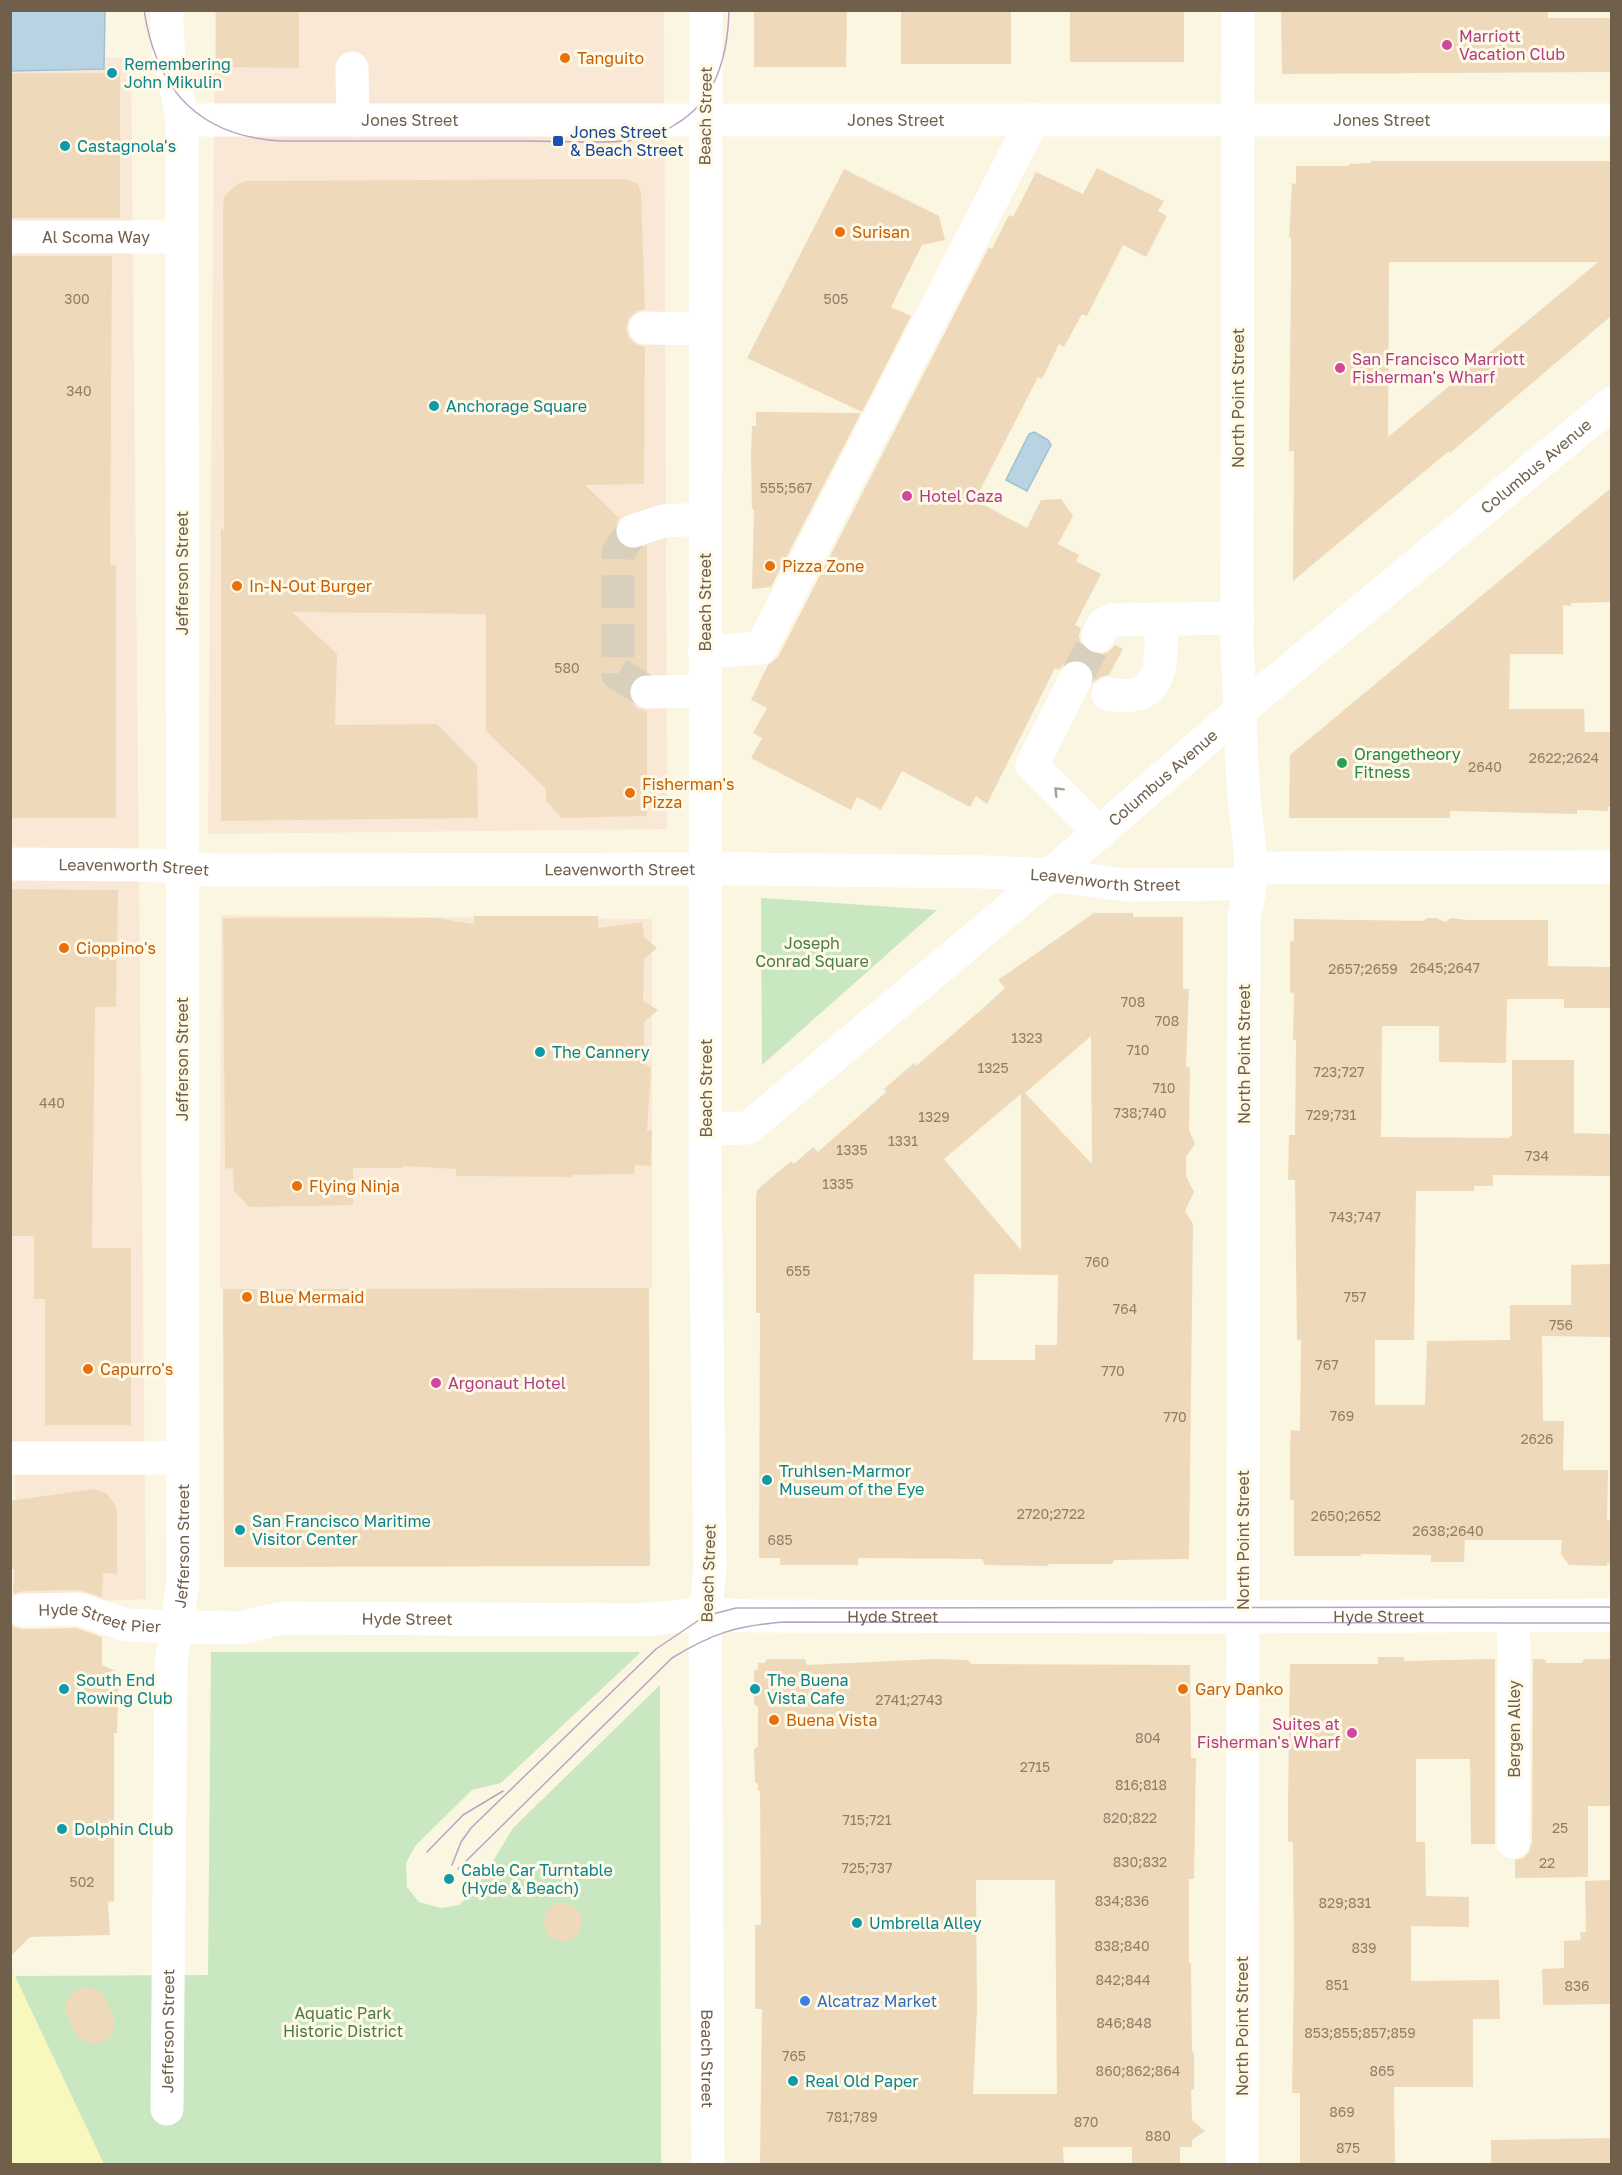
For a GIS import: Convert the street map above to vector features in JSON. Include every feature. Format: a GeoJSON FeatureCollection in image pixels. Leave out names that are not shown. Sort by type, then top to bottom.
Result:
{"type":"FeatureCollection","features":[{"type":"Feature","properties":{"kind":"street","name":"Jefferson Street"},"geometry":{"type":"LineString","coordinates":[[167,10],[169,57],[182,120],[183,1583],[171,1663],[167,2109]]}},
{"type":"Feature","properties":{"kind":"street","name":"Beach Street"},"geometry":{"type":"LineString","coordinates":[[706,10],[704,652],[710,1569],[706,1614],[708,2164]]}},
{"type":"Feature","properties":{"kind":"street","name":"North Point Street"},"geometry":{"type":"LineString","coordinates":[[1238,10],[1238,618],[1243,785],[1250,839],[1239,876],[1250,898],[1244,915],[1242,2164]]}},
{"type":"Feature","properties":{"kind":"street"},"geometry":{"type":"LineString","coordinates":[[352,68],[353,120]]}},
{"type":"Feature","properties":{"kind":"street","name":"Jones Street"},"geometry":{"type":"LineString","coordinates":[[182,120],[1611,120]]}},
{"type":"Feature","properties":{"kind":"street"},"geometry":{"type":"LineString","coordinates":[[704,652],[761,648],[1033,120]]}},
{"type":"Feature","properties":{"kind":"street","name":"Al Scoma Way"},"geometry":{"type":"LineString","coordinates":[[10,237],[182,237]]}},
{"type":"Feature","properties":{"kind":"street"},"geometry":{"type":"LineString","coordinates":[[645,328],[705,329]]}},
{"type":"Feature","properties":{"kind":"street","name":"Columbus Avenue"},"geometry":{"type":"LineString","coordinates":[[706,1129],[748,1128],[1050,875],[1242,709],[1611,403]]}},
{"type":"Feature","properties":{"kind":"street"},"geometry":{"type":"LineString","coordinates":[[633,531],[663,521],[705,519]]}},
{"type":"Feature","properties":{"kind":"street"},"geometry":{"type":"LineString","coordinates":[[1111,628],[1161,619],[1238,618]]}},
{"type":"Feature","properties":{"kind":"street"},"geometry":{"type":"LineString","coordinates":[[1108,694],[1122,696],[1136,694],[1147,689],[1156,679],[1161,666],[1161,619]]}},
{"type":"Feature","properties":{"kind":"street"},"geometry":{"type":"LineString","coordinates":[[1076,678],[1032,765],[1099,833]]}},
{"type":"Feature","properties":{"kind":"street"},"geometry":{"type":"LineString","coordinates":[[647,692],[705,691]]}},
{"type":"Feature","properties":{"kind":"street","name":"Leavenworth Street"},"geometry":{"type":"LineString","coordinates":[[10,864],[147,865],[212,870],[987,872],[1050,875],[1124,885],[1239,876],[1611,867]]}},
{"type":"Feature","properties":{"kind":"street"},"geometry":{"type":"LineString","coordinates":[[10,1458],[182,1458]]}},
{"type":"Feature","properties":{"kind":"street","name":"Hyde Street Pier"},"geometry":{"type":"LineString","coordinates":[[23,1610],[80,1609],[126,1625],[176,1628]]}},
{"type":"Feature","properties":{"kind":"street","name":"Hyde Street"},"geometry":{"type":"LineString","coordinates":[[176,1628],[240,1628],[283,1618],[639,1620],[706,1614],[1243,1617],[1611,1615]]}},
{"type":"Feature","properties":{"kind":"street","name":"Bergen Alley"},"geometry":{"type":"LineString","coordinates":[[1513,1616],[1513,1842]]}},
{"type":"Feature","properties":{"kind":"shaded area"},"geometry":{"type":"Polygon","coordinates":[[[215,11],[664,11],[667,829],[208,834],[215,11]]]}},
{"type":"Feature","properties":{"kind":"shaded area"},"geometry":{"type":"Polygon","coordinates":[[[11,56],[131,58],[146,1599],[14,1605],[15,1466],[11,1466],[11,56]]]}},
{"type":"Feature","properties":{"kind":"shaded area","name":"The Cannery"},"geometry":{"type":"Polygon","coordinates":[[[221,915],[652,919],[652,1288],[220,1289],[221,915]]]}},
{"type":"Feature","properties":{"kind":"green space","name":"Joseph Conrad Square"},"geometry":{"type":"Polygon","coordinates":[[[761,898],[937,910],[762,1065],[761,898]]]}},
{"type":"Feature","properties":{"kind":"green space","name":"Aquatic Park Historic District"},"geometry":{"type":"Polygon","coordinates":[[[211,1652],[639,1652],[501,1783],[472,1790],[416,1845],[406,1863],[407,1887],[419,1902],[441,1908],[459,1905],[474,1892],[513,1828],[660,1685],[661,2164],[11,2164],[11,1976],[208,1975],[211,1652]]]}},
{"type":"Feature","properties":{"kind":"sand"},"geometry":{"type":"Polygon","coordinates":[[[11,1966],[15,1976],[104,2164],[11,2164],[11,1966]]]}},
{"type":"Feature","properties":{"kind":"water"},"geometry":{"type":"Polygon","coordinates":[[[10,11],[105,11],[104,69],[11,71],[10,11]]]}},
{"type":"Feature","properties":{"kind":"water"},"geometry":{"type":"Polygon","coordinates":[[[1034,432],[1048,440],[1051,445],[1027,491],[1006,480],[1029,434],[1034,432]]]}},
{"type":"Feature","properties":{"kind":"building"},"geometry":{"type":"Polygon","coordinates":[[[216,10],[299,10],[299,68],[216,67],[216,10]]]}},
{"type":"Feature","properties":{"kind":"building"},"geometry":{"type":"Polygon","coordinates":[[[754,10],[847,10],[846,67],[754,67],[754,10]]]}},
{"type":"Feature","properties":{"kind":"building"},"geometry":{"type":"Polygon","coordinates":[[[901,10],[1011,10],[1011,64],[901,64],[901,10]]]}},
{"type":"Feature","properties":{"kind":"building"},"geometry":{"type":"Polygon","coordinates":[[[1070,10],[1184,10],[1184,62],[1070,62],[1070,10]]]}},
{"type":"Feature","properties":{"kind":"building","name":"Marriott Vacation Club"},"geometry":{"type":"Polygon","coordinates":[[[1281,10],[1548,10],[1548,18],[1611,18],[1611,72],[1282,74],[1281,10]]]}},
{"type":"Feature","properties":{"kind":"building","name":"Castagnola's"},"geometry":{"type":"Polygon","coordinates":[[[10,73],[120,73],[120,218],[10,218],[10,73]]]}},
{"type":"Feature","properties":{"kind":"building","name":"San Francisco Marriott Fisherman's Wharf"},"geometry":{"type":"Polygon","coordinates":[[[1371,161],[1611,161],[1611,316],[1450,453],[1449,451],[1293,581],[1294,451],[1289,451],[1291,238],[1289,238],[1292,183],[1296,184],[1296,166],[1349,166],[1349,164],[1371,163],[1371,161]],[[1389,262],[1388,437],[1598,262],[1389,262]]]}},
{"type":"Feature","properties":{"kind":"building","name":"Hotel Caza"},"geometry":{"type":"Polygon","coordinates":[[[1097,168],[1164,201],[1158,211],[1167,216],[1146,257],[1123,245],[1087,316],[1082,314],[1064,347],[1059,344],[1042,379],[1038,377],[975,500],[1027,528],[1041,500],[1061,499],[1073,516],[1058,544],[1079,555],[1076,561],[1101,574],[1075,625],[1081,628],[1079,637],[1082,646],[1089,652],[1099,655],[1108,652],[1115,645],[1123,649],[1109,675],[1094,682],[1095,676],[1092,668],[1084,661],[1074,659],[1065,663],[1059,670],[1055,668],[987,804],[976,796],[970,807],[902,771],[881,810],[857,797],[851,810],[751,758],[762,738],[753,733],[767,708],[751,700],[768,665],[778,657],[989,247],[992,249],[1009,215],[1013,217],[1036,172],[1083,194],[1097,168]]]}},
{"type":"Feature","properties":{"kind":"building"},"geometry":{"type":"Polygon","coordinates":[[[844,169],[939,216],[945,240],[922,245],[891,307],[911,316],[862,412],[747,358],[844,169]]]}},
{"type":"Feature","properties":{"kind":"building"},"geometry":{"type":"Polygon","coordinates":[[[619,179],[638,184],[641,192],[645,309],[636,311],[629,318],[626,328],[628,337],[635,344],[645,347],[644,484],[585,485],[619,518],[615,528],[615,537],[620,545],[630,549],[647,546],[647,673],[637,676],[631,682],[628,692],[631,702],[638,709],[647,711],[647,816],[562,818],[546,801],[546,789],[486,731],[486,614],[292,612],[337,654],[335,725],[437,724],[477,765],[478,818],[221,821],[224,197],[238,184],[246,181],[619,179]]]}},
{"type":"Feature","properties":{"kind":"building"},"geometry":{"type":"Polygon","coordinates":[[[10,256],[112,256],[110,565],[116,565],[116,818],[10,818],[10,256]]]}},
{"type":"Feature","properties":{"kind":"building"},"geometry":{"type":"Polygon","coordinates":[[[756,412],[861,413],[771,587],[752,589],[754,509],[752,509],[751,457],[752,426],[756,426],[756,412]]]}},
{"type":"Feature","properties":{"kind":"building"},"geometry":{"type":"Polygon","coordinates":[[[1611,488],[1611,602],[1563,605],[1563,654],[1510,654],[1509,709],[1584,709],[1585,732],[1611,732],[1611,807],[1608,807],[1608,811],[1577,810],[1577,814],[1450,811],[1450,818],[1289,818],[1290,755],[1611,488]]]}},
{"type":"Feature","properties":{"kind":"building"},"geometry":{"type":"Polygon","coordinates":[[[10,889],[118,890],[116,1007],[95,1007],[92,1248],[131,1248],[131,1425],[45,1425],[45,1299],[34,1299],[34,1236],[10,1236],[10,889]]]}},
{"type":"Feature","properties":{"kind":"building"},"geometry":{"type":"Polygon","coordinates":[[[1094,913],[1133,913],[1133,917],[1183,917],[1183,989],[1189,989],[1186,1066],[1190,1068],[1189,1130],[1195,1144],[1186,1157],[1186,1176],[1194,1192],[1185,1211],[1193,1224],[1189,1559],[1114,1560],[1112,1564],[1049,1564],[1048,1566],[985,1565],[982,1559],[858,1558],[858,1565],[780,1565],[780,1558],[759,1558],[760,1313],[756,1313],[757,1190],[791,1161],[794,1164],[813,1147],[818,1152],[886,1092],[884,1089],[914,1063],[916,1066],[981,1010],[1005,988],[998,980],[1094,913]],[[1091,1036],[1025,1093],[1092,1164],[1091,1036]],[[1021,1094],[944,1159],[1021,1250],[1021,1094]],[[974,1274],[973,1360],[1035,1360],[1035,1345],[1057,1345],[1058,1275],[974,1274]]]}},
{"type":"Feature","properties":{"kind":"building","name":"The Cannery"},"geometry":{"type":"Polygon","coordinates":[[[474,916],[598,916],[598,928],[642,922],[644,937],[657,948],[644,959],[643,1001],[658,1010],[644,1022],[644,1063],[651,1068],[647,1132],[652,1129],[651,1166],[635,1165],[634,1174],[572,1175],[572,1177],[456,1176],[456,1169],[403,1166],[403,1168],[353,1168],[353,1205],[249,1207],[234,1191],[233,1169],[225,1168],[223,918],[436,918],[474,924],[474,916]]]}},
{"type":"Feature","properties":{"kind":"building"},"geometry":{"type":"Polygon","coordinates":[[[1436,918],[1445,922],[1451,918],[1548,920],[1548,966],[1611,967],[1611,1008],[1564,1008],[1564,999],[1507,999],[1506,1063],[1439,1062],[1439,1026],[1382,1026],[1381,1137],[1510,1138],[1512,1136],[1512,1060],[1574,1060],[1574,1133],[1611,1134],[1611,1176],[1493,1175],[1493,1186],[1474,1186],[1474,1191],[1416,1191],[1414,1340],[1375,1340],[1375,1405],[1425,1405],[1427,1341],[1510,1340],[1510,1305],[1571,1305],[1571,1265],[1611,1264],[1611,1337],[1542,1336],[1543,1421],[1564,1421],[1563,1470],[1608,1470],[1607,1520],[1611,1521],[1611,1564],[1607,1563],[1607,1566],[1569,1565],[1561,1554],[1562,1540],[1465,1540],[1464,1562],[1431,1562],[1431,1555],[1294,1556],[1294,1500],[1290,1500],[1290,1445],[1291,1430],[1300,1431],[1301,1340],[1297,1340],[1295,1180],[1288,1180],[1289,1135],[1295,1135],[1296,1040],[1293,1040],[1294,994],[1290,992],[1290,942],[1294,940],[1294,919],[1422,921],[1436,918]]]}},
{"type":"Feature","properties":{"kind":"building","name":"Argonaut Hotel"},"geometry":{"type":"Polygon","coordinates":[[[649,1288],[650,1566],[224,1567],[223,1289],[649,1288]]]}},
{"type":"Feature","properties":{"kind":"building"},"geometry":{"type":"Polygon","coordinates":[[[93,1489],[106,1493],[115,1504],[117,1511],[117,1574],[103,1573],[102,1597],[80,1590],[23,1591],[13,1594],[14,1569],[10,1569],[10,1501],[93,1489]]]}},
{"type":"Feature","properties":{"kind":"building"},"geometry":{"type":"Polygon","coordinates":[[[10,1623],[14,1627],[23,1629],[77,1628],[102,1637],[102,1665],[118,1672],[118,1704],[117,1733],[114,1733],[114,1901],[108,1902],[110,1935],[30,1937],[10,1957],[10,1623]]]}},
{"type":"Feature","properties":{"kind":"building"},"geometry":{"type":"Polygon","coordinates":[[[1378,1657],[1404,1657],[1404,1661],[1495,1659],[1495,1844],[1471,1844],[1470,1759],[1416,1759],[1416,1842],[1425,1842],[1426,1896],[1469,1897],[1469,1927],[1411,1926],[1411,1981],[1499,1980],[1500,2019],[1473,2019],[1473,2087],[1394,2087],[1395,2164],[1300,2164],[1300,2093],[1292,2093],[1293,1842],[1288,1842],[1290,1664],[1378,1664],[1378,1657]]]}},
{"type":"Feature","properties":{"kind":"building"},"geometry":{"type":"Polygon","coordinates":[[[767,1659],[805,1659],[807,1665],[934,1659],[968,1660],[971,1664],[1190,1665],[1191,1758],[1196,1758],[1194,1879],[1189,1879],[1189,1963],[1191,1963],[1192,2051],[1194,2053],[1194,2089],[1191,2090],[1192,2120],[1205,2131],[1192,2140],[1192,2147],[1180,2147],[1180,2164],[1132,2164],[1132,2147],[1063,2147],[1064,2164],[760,2164],[762,2009],[755,2009],[755,1925],[761,1925],[760,1791],[755,1782],[754,1749],[758,1746],[758,1707],[754,1704],[754,1671],[758,1669],[758,1663],[765,1663],[767,1659]],[[976,1880],[977,2009],[973,2094],[1057,2094],[1055,1880],[976,1880]]]}},
{"type":"Feature","properties":{"kind":"building"},"geometry":{"type":"Polygon","coordinates":[[[1533,1659],[1544,1659],[1547,1663],[1582,1663],[1584,1659],[1611,1659],[1611,1806],[1588,1806],[1588,1877],[1515,1878],[1515,1860],[1523,1858],[1529,1852],[1532,1842],[1533,1659]]]}},
{"type":"Feature","properties":{"kind":"building"},"geometry":{"type":"Polygon","coordinates":[[[1611,1880],[1611,2004],[1543,2005],[1542,1969],[1564,1968],[1564,1941],[1581,1940],[1580,1932],[1586,1932],[1585,1881],[1611,1880]]]}},
{"type":"Feature","properties":{"kind":"building"},"geometry":{"type":"Polygon","coordinates":[[[563,1903],[577,1908],[582,1922],[577,1936],[563,1941],[549,1936],[544,1922],[549,1908],[563,1903]]]}},
{"type":"Feature","properties":{"kind":"building"},"geometry":{"type":"Polygon","coordinates":[[[83,1987],[102,1993],[115,2018],[113,2034],[98,2044],[88,2043],[77,2037],[66,2014],[66,2004],[71,1994],[83,1987]]]}},
{"type":"Feature","properties":{"kind":"building"},"geometry":{"type":"Polygon","coordinates":[[[1611,2138],[1611,2164],[1491,2164],[1491,2140],[1611,2138]]]}},
{"type":"Feature","properties":{"kind":"tunnel"},"geometry":{"type":"LineString","coordinates":[[633,531],[618,552],[618,674],[647,692]]}},
{"type":"Feature","properties":{"kind":"tunnel"},"geometry":{"type":"LineString","coordinates":[[1076,678],[1098,636]]}},
{"type":"Feature","properties":{"kind":"tram line"},"geometry":{"type":"LineString","coordinates":[[144,10],[159,64],[171,86],[205,119],[253,138],[282,141],[588,142],[651,137],[666,131],[690,114],[711,89],[718,75],[726,43],[729,10]]}},
{"type":"Feature","properties":{"kind":"tram line"},"geometry":{"type":"LineString","coordinates":[[452,1865],[461,1842],[471,1828],[656,1649],[705,1616],[736,1608],[1612,1607]]}},
{"type":"Feature","properties":{"kind":"tram line"},"geometry":{"type":"LineString","coordinates":[[458,1869],[672,1658],[700,1642],[725,1632],[752,1626],[784,1622],[1612,1623]]}},
{"type":"Feature","properties":{"kind":"tram line"},"geometry":{"type":"LineString","coordinates":[[427,1852],[463,1815],[503,1791]]}},
{"type":"Feature","properties":{"kind":"place","name":"Marriott Vacation Club"},"geometry":{"type":"Point","coordinates":[1447,45]}},
{"type":"Feature","properties":{"kind":"place","name":"Tanguito"},"geometry":{"type":"Point","coordinates":[565,58]}},
{"type":"Feature","properties":{"kind":"place","name":"Remembering John Mikulin"},"geometry":{"type":"Point","coordinates":[112,73]}},
{"type":"Feature","properties":{"kind":"place","name":"Jones Street & Beach Street"},"geometry":{"type":"Point","coordinates":[558,141]}},
{"type":"Feature","properties":{"kind":"place","name":"Castagnola's"},"geometry":{"type":"Point","coordinates":[65,146]}},
{"type":"Feature","properties":{"kind":"place","name":"Surisan"},"geometry":{"type":"Point","coordinates":[840,232]}},
{"type":"Feature","properties":{"kind":"place","name":"San Francisco Marriott Fisherman's Wharf"},"geometry":{"type":"Point","coordinates":[1340,368]}},
{"type":"Feature","properties":{"kind":"place","name":"Anchorage Square"},"geometry":{"type":"Point","coordinates":[434,406]}},
{"type":"Feature","properties":{"kind":"place","name":"Hotel Caza"},"geometry":{"type":"Point","coordinates":[907,496]}},
{"type":"Feature","properties":{"kind":"place","name":"Pizza Zone"},"geometry":{"type":"Point","coordinates":[770,566]}},
{"type":"Feature","properties":{"kind":"place","name":"In-N-Out Burger"},"geometry":{"type":"Point","coordinates":[237,586]}},
{"type":"Feature","properties":{"kind":"place","name":"Orangetheory Fitness"},"geometry":{"type":"Point","coordinates":[1342,763]}},
{"type":"Feature","properties":{"kind":"place","name":"Fisherman's Pizza"},"geometry":{"type":"Point","coordinates":[630,793]}},
{"type":"Feature","properties":{"kind":"place","name":"Cioppino's"},"geometry":{"type":"Point","coordinates":[64,948]}},
{"type":"Feature","properties":{"kind":"place","name":"The Cannery"},"geometry":{"type":"Point","coordinates":[540,1052]}},
{"type":"Feature","properties":{"kind":"place","name":"Flying Ninja"},"geometry":{"type":"Point","coordinates":[297,1186]}},
{"type":"Feature","properties":{"kind":"place","name":"Blue Mermaid"},"geometry":{"type":"Point","coordinates":[247,1297]}},
{"type":"Feature","properties":{"kind":"place","name":"Capurro's"},"geometry":{"type":"Point","coordinates":[88,1369]}},
{"type":"Feature","properties":{"kind":"place","name":"Argonaut Hotel"},"geometry":{"type":"Point","coordinates":[436,1383]}},
{"type":"Feature","properties":{"kind":"place","name":"Truhlsen-Marmor Museum of the Eye"},"geometry":{"type":"Point","coordinates":[767,1480]}},
{"type":"Feature","properties":{"kind":"place","name":"San Francisco Maritime Visitor Center"},"geometry":{"type":"Point","coordinates":[240,1530]}},
{"type":"Feature","properties":{"kind":"place","name":"South End Rowing Club"},"geometry":{"type":"Point","coordinates":[64,1689]}},
{"type":"Feature","properties":{"kind":"place","name":"The Buena Vista Cafe"},"geometry":{"type":"Point","coordinates":[755,1689]}},
{"type":"Feature","properties":{"kind":"place","name":"Gary Danko"},"geometry":{"type":"Point","coordinates":[1183,1689]}},
{"type":"Feature","properties":{"kind":"place","name":"Buena Vista"},"geometry":{"type":"Point","coordinates":[774,1720]}},
{"type":"Feature","properties":{"kind":"place","name":"Suites at Fisherman's Wharf"},"geometry":{"type":"Point","coordinates":[1352,1733]}},
{"type":"Feature","properties":{"kind":"place","name":"Dolphin Club"},"geometry":{"type":"Point","coordinates":[62,1829]}},
{"type":"Feature","properties":{"kind":"place","name":"Cable Car Turntable (Hyde & Beach)"},"geometry":{"type":"Point","coordinates":[449,1879]}},
{"type":"Feature","properties":{"kind":"place","name":"Umbrella Alley"},"geometry":{"type":"Point","coordinates":[857,1923]}},
{"type":"Feature","properties":{"kind":"place","name":"Alcatraz Market"},"geometry":{"type":"Point","coordinates":[805,2001]}},
{"type":"Feature","properties":{"kind":"place","name":"Real Old Paper"},"geometry":{"type":"Point","coordinates":[793,2081]}}]}
